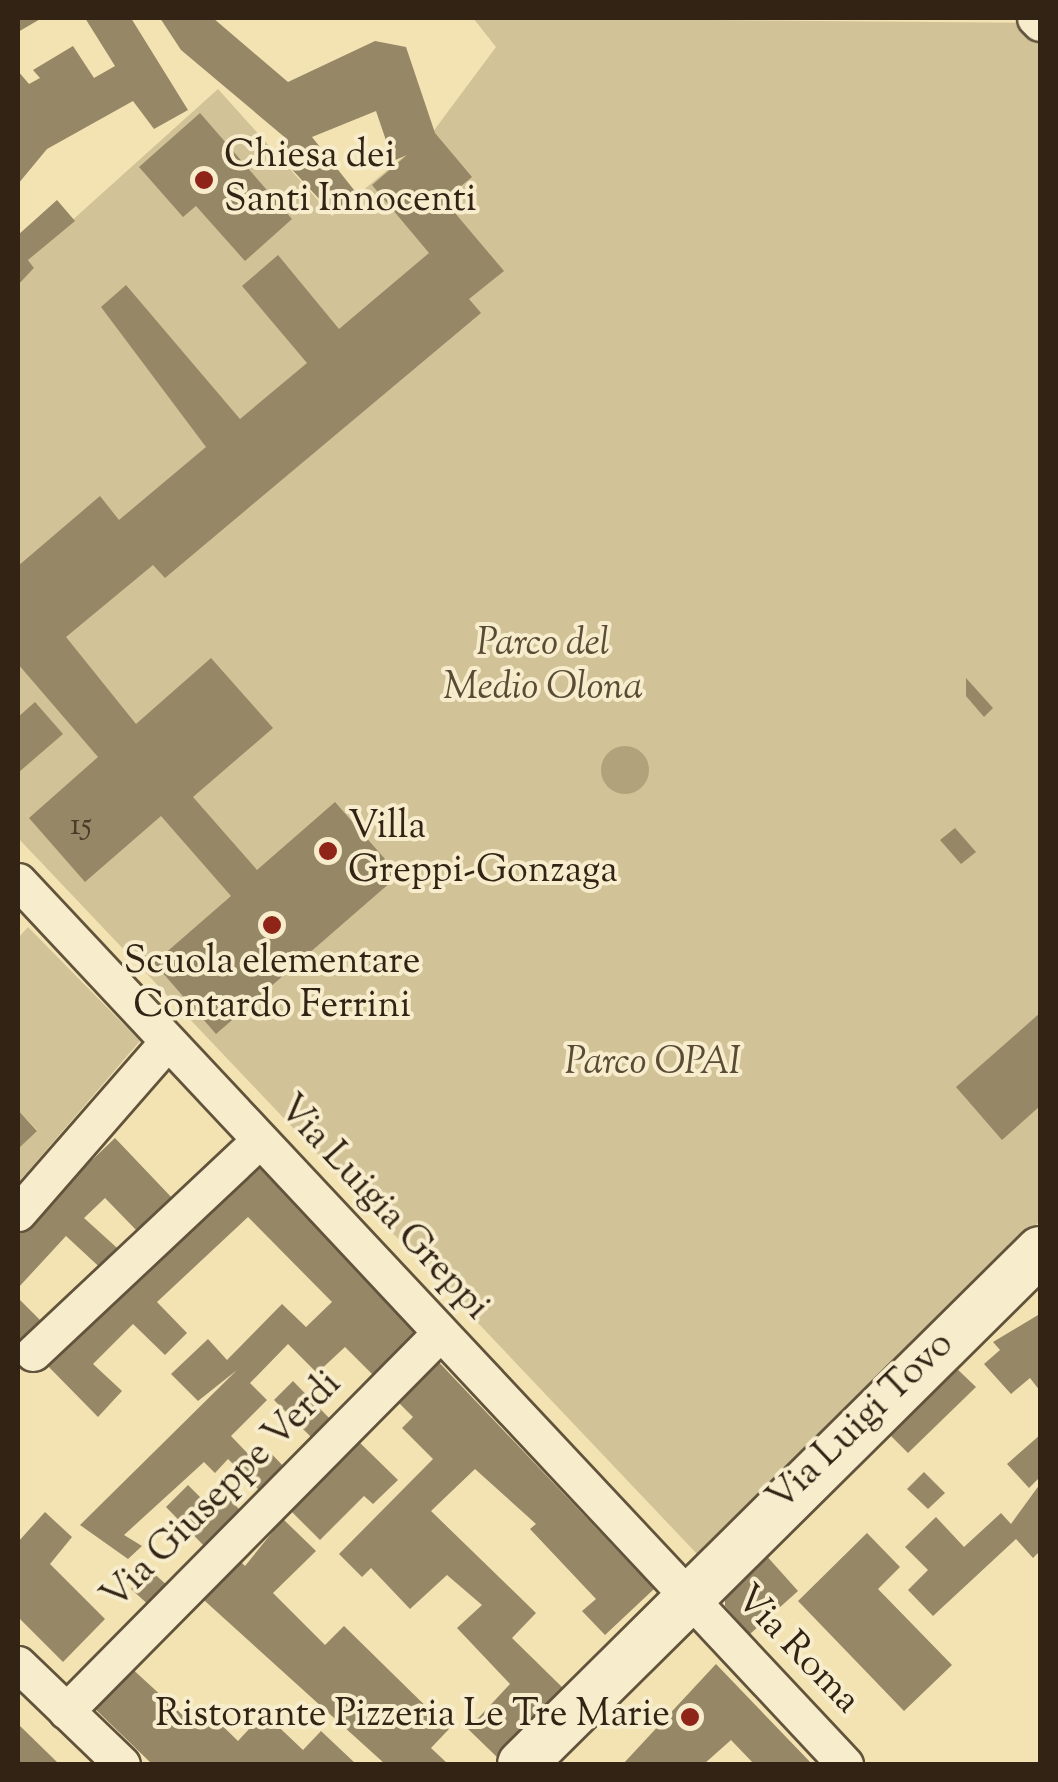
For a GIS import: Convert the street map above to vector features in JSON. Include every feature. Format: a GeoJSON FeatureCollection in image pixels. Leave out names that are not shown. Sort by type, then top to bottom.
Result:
{"type":"FeatureCollection","features":[{"type":"Feature","properties":{"kind":"street","name":"Via Luigia Greppi"},"geometry":{"type":"LineString","coordinates":[[18,881],[685,1596]]}},
{"type":"Feature","properties":{"kind":"street"},"geometry":{"type":"LineString","coordinates":[[18,1213],[167,1042]]}},
{"type":"Feature","properties":{"kind":"street"},"geometry":{"type":"LineString","coordinates":[[33,1353],[260,1140]]}},
{"type":"Feature","properties":{"kind":"street","name":"Via Luigi Tovo"},"geometry":{"type":"LineString","coordinates":[[522,1764],[685,1596],[1040,1251]]}},
{"type":"Feature","properties":{"kind":"street","name":"Via Giuseppe Verdi"},"geometry":{"type":"LineString","coordinates":[[66,1711],[440,1334]]}},
{"type":"Feature","properties":{"kind":"street","name":"Via Roma"},"geometry":{"type":"LineString","coordinates":[[685,1596],[845,1764]]}},
{"type":"Feature","properties":{"kind":"street"},"geometry":{"type":"LineString","coordinates":[[18,1664],[122,1764]]}},
{"type":"Feature","properties":{"kind":"green space","name":"Parco del Medio Olona"},"geometry":{"type":"Polygon","coordinates":[[[473,18],[1040,23],[1040,1221],[698,1555],[18,838],[18,285],[34,268],[28,260],[218,89],[332,216],[432,133],[496,47],[473,18]]]}},
{"type":"Feature","properties":{"kind":"green space"},"geometry":{"type":"Polygon","coordinates":[[[28,927],[140,1041],[18,1183],[18,1149],[37,1130],[18,1110],[18,938],[28,927]]]}},
{"type":"Feature","properties":{"kind":"shaded area"},"geometry":{"type":"Polygon","coordinates":[[[625,746],[642,753],[649,770],[642,787],[625,794],[608,787],[601,770],[608,753],[625,746]]]}},
{"type":"Feature","properties":{"kind":"building"},"geometry":{"type":"Polygon","coordinates":[[[18,18],[42,18],[18,32],[18,18]]]}},
{"type":"Feature","properties":{"kind":"building"},"geometry":{"type":"Polygon","coordinates":[[[85,18],[131,18],[188,110],[154,129],[133,101],[47,149],[18,184],[18,71],[29,84],[40,78],[33,70],[73,46],[94,78],[115,66],[85,18]]]}},
{"type":"Feature","properties":{"kind":"building"},"geometry":{"type":"Polygon","coordinates":[[[160,18],[213,18],[288,82],[375,41],[406,47],[435,133],[472,177],[444,200],[504,271],[469,299],[481,313],[165,578],[153,565],[66,637],[136,724],[211,658],[273,728],[193,797],[257,870],[335,802],[399,875],[216,1034],[154,963],[231,896],[161,816],[85,882],[29,818],[98,757],[18,664],[18,566],[100,496],[119,520],[206,447],[101,307],[126,285],[240,419],[307,363],[242,286],[278,255],[339,329],[429,253],[372,185],[407,155],[393,161],[376,111],[312,137],[358,195],[332,213],[276,152],[288,140],[181,50],[160,18]]]}},
{"type":"Feature","properties":{"kind":"building","name":"Chiesa dei Santi Innocenti"},"geometry":{"type":"Polygon","coordinates":[[[200,113],[292,219],[245,261],[196,206],[183,217],[139,167],[200,113]]]}},
{"type":"Feature","properties":{"kind":"building"},"geometry":{"type":"Polygon","coordinates":[[[57,200],[75,221],[28,260],[34,268],[18,285],[18,235],[57,200]]]}},
{"type":"Feature","properties":{"kind":"building"},"geometry":{"type":"Polygon","coordinates":[[[966,678],[993,708],[984,717],[966,696],[966,678]]]}},
{"type":"Feature","properties":{"kind":"building"},"geometry":{"type":"Polygon","coordinates":[[[35,702],[63,734],[19,772],[18,717],[35,702]]]}},
{"type":"Feature","properties":{"kind":"building"},"geometry":{"type":"Polygon","coordinates":[[[955,828],[976,852],[961,864],[940,840],[955,828]]]}},
{"type":"Feature","properties":{"kind":"building"},"geometry":{"type":"Polygon","coordinates":[[[1040,1013],[1040,1106],[1002,1140],[956,1087],[1040,1013]]]}},
{"type":"Feature","properties":{"kind":"building"},"geometry":{"type":"Polygon","coordinates":[[[18,1110],[37,1131],[18,1149],[18,1110]]]}},
{"type":"Feature","properties":{"kind":"building"},"geometry":{"type":"Polygon","coordinates":[[[115,1138],[174,1200],[139,1233],[105,1198],[84,1218],[126,1256],[107,1274],[66,1236],[18,1288],[18,1231],[115,1138]]]}},
{"type":"Feature","properties":{"kind":"building"},"geometry":{"type":"Polygon","coordinates":[[[253,1161],[423,1337],[378,1380],[345,1347],[317,1373],[288,1344],[250,1383],[267,1400],[231,1436],[251,1457],[263,1445],[286,1469],[262,1493],[228,1459],[215,1473],[204,1462],[124,1535],[142,1546],[128,1559],[80,1525],[237,1370],[198,1401],[171,1374],[208,1339],[227,1360],[282,1304],[306,1327],[332,1302],[248,1217],[157,1302],[187,1333],[165,1355],[133,1324],[93,1364],[122,1391],[98,1417],[42,1360],[253,1161]]]}},
{"type":"Feature","properties":{"kind":"building"},"geometry":{"type":"Polygon","coordinates":[[[18,1298],[47,1327],[18,1353],[18,1298]]]}},
{"type":"Feature","properties":{"kind":"building"},"geometry":{"type":"Polygon","coordinates":[[[1038,1315],[1040,1391],[1030,1378],[1011,1394],[984,1364],[1000,1350],[993,1342],[1038,1315]]]}},
{"type":"Feature","properties":{"kind":"building"},"geometry":{"type":"Polygon","coordinates":[[[433,1356],[654,1589],[605,1635],[582,1611],[596,1599],[530,1529],[536,1524],[475,1469],[431,1511],[536,1613],[512,1638],[564,1689],[498,1758],[468,1729],[510,1684],[457,1628],[482,1605],[447,1575],[410,1609],[371,1568],[362,1577],[339,1554],[433,1459],[402,1428],[413,1417],[392,1396],[433,1356]]]}},
{"type":"Feature","properties":{"kind":"building"},"geometry":{"type":"Polygon","coordinates":[[[954,1366],[976,1387],[908,1453],[886,1431],[954,1366]]]}},
{"type":"Feature","properties":{"kind":"building"},"geometry":{"type":"Polygon","coordinates":[[[293,1381],[332,1421],[313,1439],[274,1400],[293,1381]]]}},
{"type":"Feature","properties":{"kind":"building"},"geometry":{"type":"Polygon","coordinates":[[[1040,1435],[1040,1477],[1029,1488],[1007,1464],[1040,1435]]]}},
{"type":"Feature","properties":{"kind":"building"},"geometry":{"type":"Polygon","coordinates":[[[355,1438],[398,1480],[373,1504],[364,1496],[320,1540],[292,1512],[355,1438]]]}},
{"type":"Feature","properties":{"kind":"building"},"geometry":{"type":"Polygon","coordinates":[[[924,1472],[945,1493],[928,1509],[907,1489],[924,1472]]]}},
{"type":"Feature","properties":{"kind":"building"},"geometry":{"type":"Polygon","coordinates":[[[1040,1484],[1040,1551],[1033,1558],[1016,1539],[933,1616],[908,1590],[928,1570],[905,1547],[936,1517],[964,1547],[1001,1513],[1011,1524],[1040,1484]]]}},
{"type":"Feature","properties":{"kind":"building"},"geometry":{"type":"Polygon","coordinates":[[[188,1485],[209,1506],[222,1492],[245,1515],[209,1551],[166,1507],[188,1485]]]}},
{"type":"Feature","properties":{"kind":"building"},"geometry":{"type":"Polygon","coordinates":[[[45,1512],[72,1537],[50,1564],[105,1619],[63,1662],[18,1617],[18,1542],[45,1512]]]}},
{"type":"Feature","properties":{"kind":"building"},"geometry":{"type":"Polygon","coordinates":[[[283,1519],[316,1551],[273,1593],[325,1645],[344,1626],[449,1729],[431,1748],[448,1764],[385,1764],[195,1592],[232,1553],[245,1566],[283,1519]]]}},
{"type":"Feature","properties":{"kind":"building"},"geometry":{"type":"Polygon","coordinates":[[[867,1533],[900,1567],[878,1589],[952,1665],[904,1711],[798,1601],[867,1533]]]}},
{"type":"Feature","properties":{"kind":"building"},"geometry":{"type":"Polygon","coordinates":[[[764,1553],[798,1591],[750,1634],[725,1606],[725,1588],[764,1553]]]}},
{"type":"Feature","properties":{"kind":"building"},"geometry":{"type":"Polygon","coordinates":[[[149,1569],[169,1587],[151,1607],[131,1589],[149,1569]]]}},
{"type":"Feature","properties":{"kind":"building"},"geometry":{"type":"Polygon","coordinates":[[[716,1664],[812,1764],[754,1764],[731,1740],[704,1764],[623,1764],[716,1664]]]}},
{"type":"Feature","properties":{"kind":"building"},"geometry":{"type":"Polygon","coordinates":[[[128,1665],[189,1721],[203,1707],[238,1741],[264,1713],[303,1750],[321,1731],[356,1764],[152,1764],[90,1704],[128,1665]]]}},
{"type":"Feature","properties":{"kind":"building"},"geometry":{"type":"Polygon","coordinates":[[[18,1724],[59,1764],[18,1764],[18,1724]]]}},
{"type":"Feature","properties":{"kind":"place","name":"Chiesa dei Santi Innocenti"},"geometry":{"type":"Point","coordinates":[204,180]}},
{"type":"Feature","properties":{"kind":"place","name":"Villa Greppi-Gonzaga"},"geometry":{"type":"Point","coordinates":[328,851]}},
{"type":"Feature","properties":{"kind":"place","name":"Scuola elementare Contardo Ferrini"},"geometry":{"type":"Point","coordinates":[272,925]}},
{"type":"Feature","properties":{"kind":"place","name":"Ristorante Pizzeria Le Tre Marie"},"geometry":{"type":"Point","coordinates":[690,1717]}},
{"type":"Feature","properties":{"kind":"park label","name":"Parco OPAI"},"geometry":{"type":"Point","coordinates":[653,1065]}}]}
